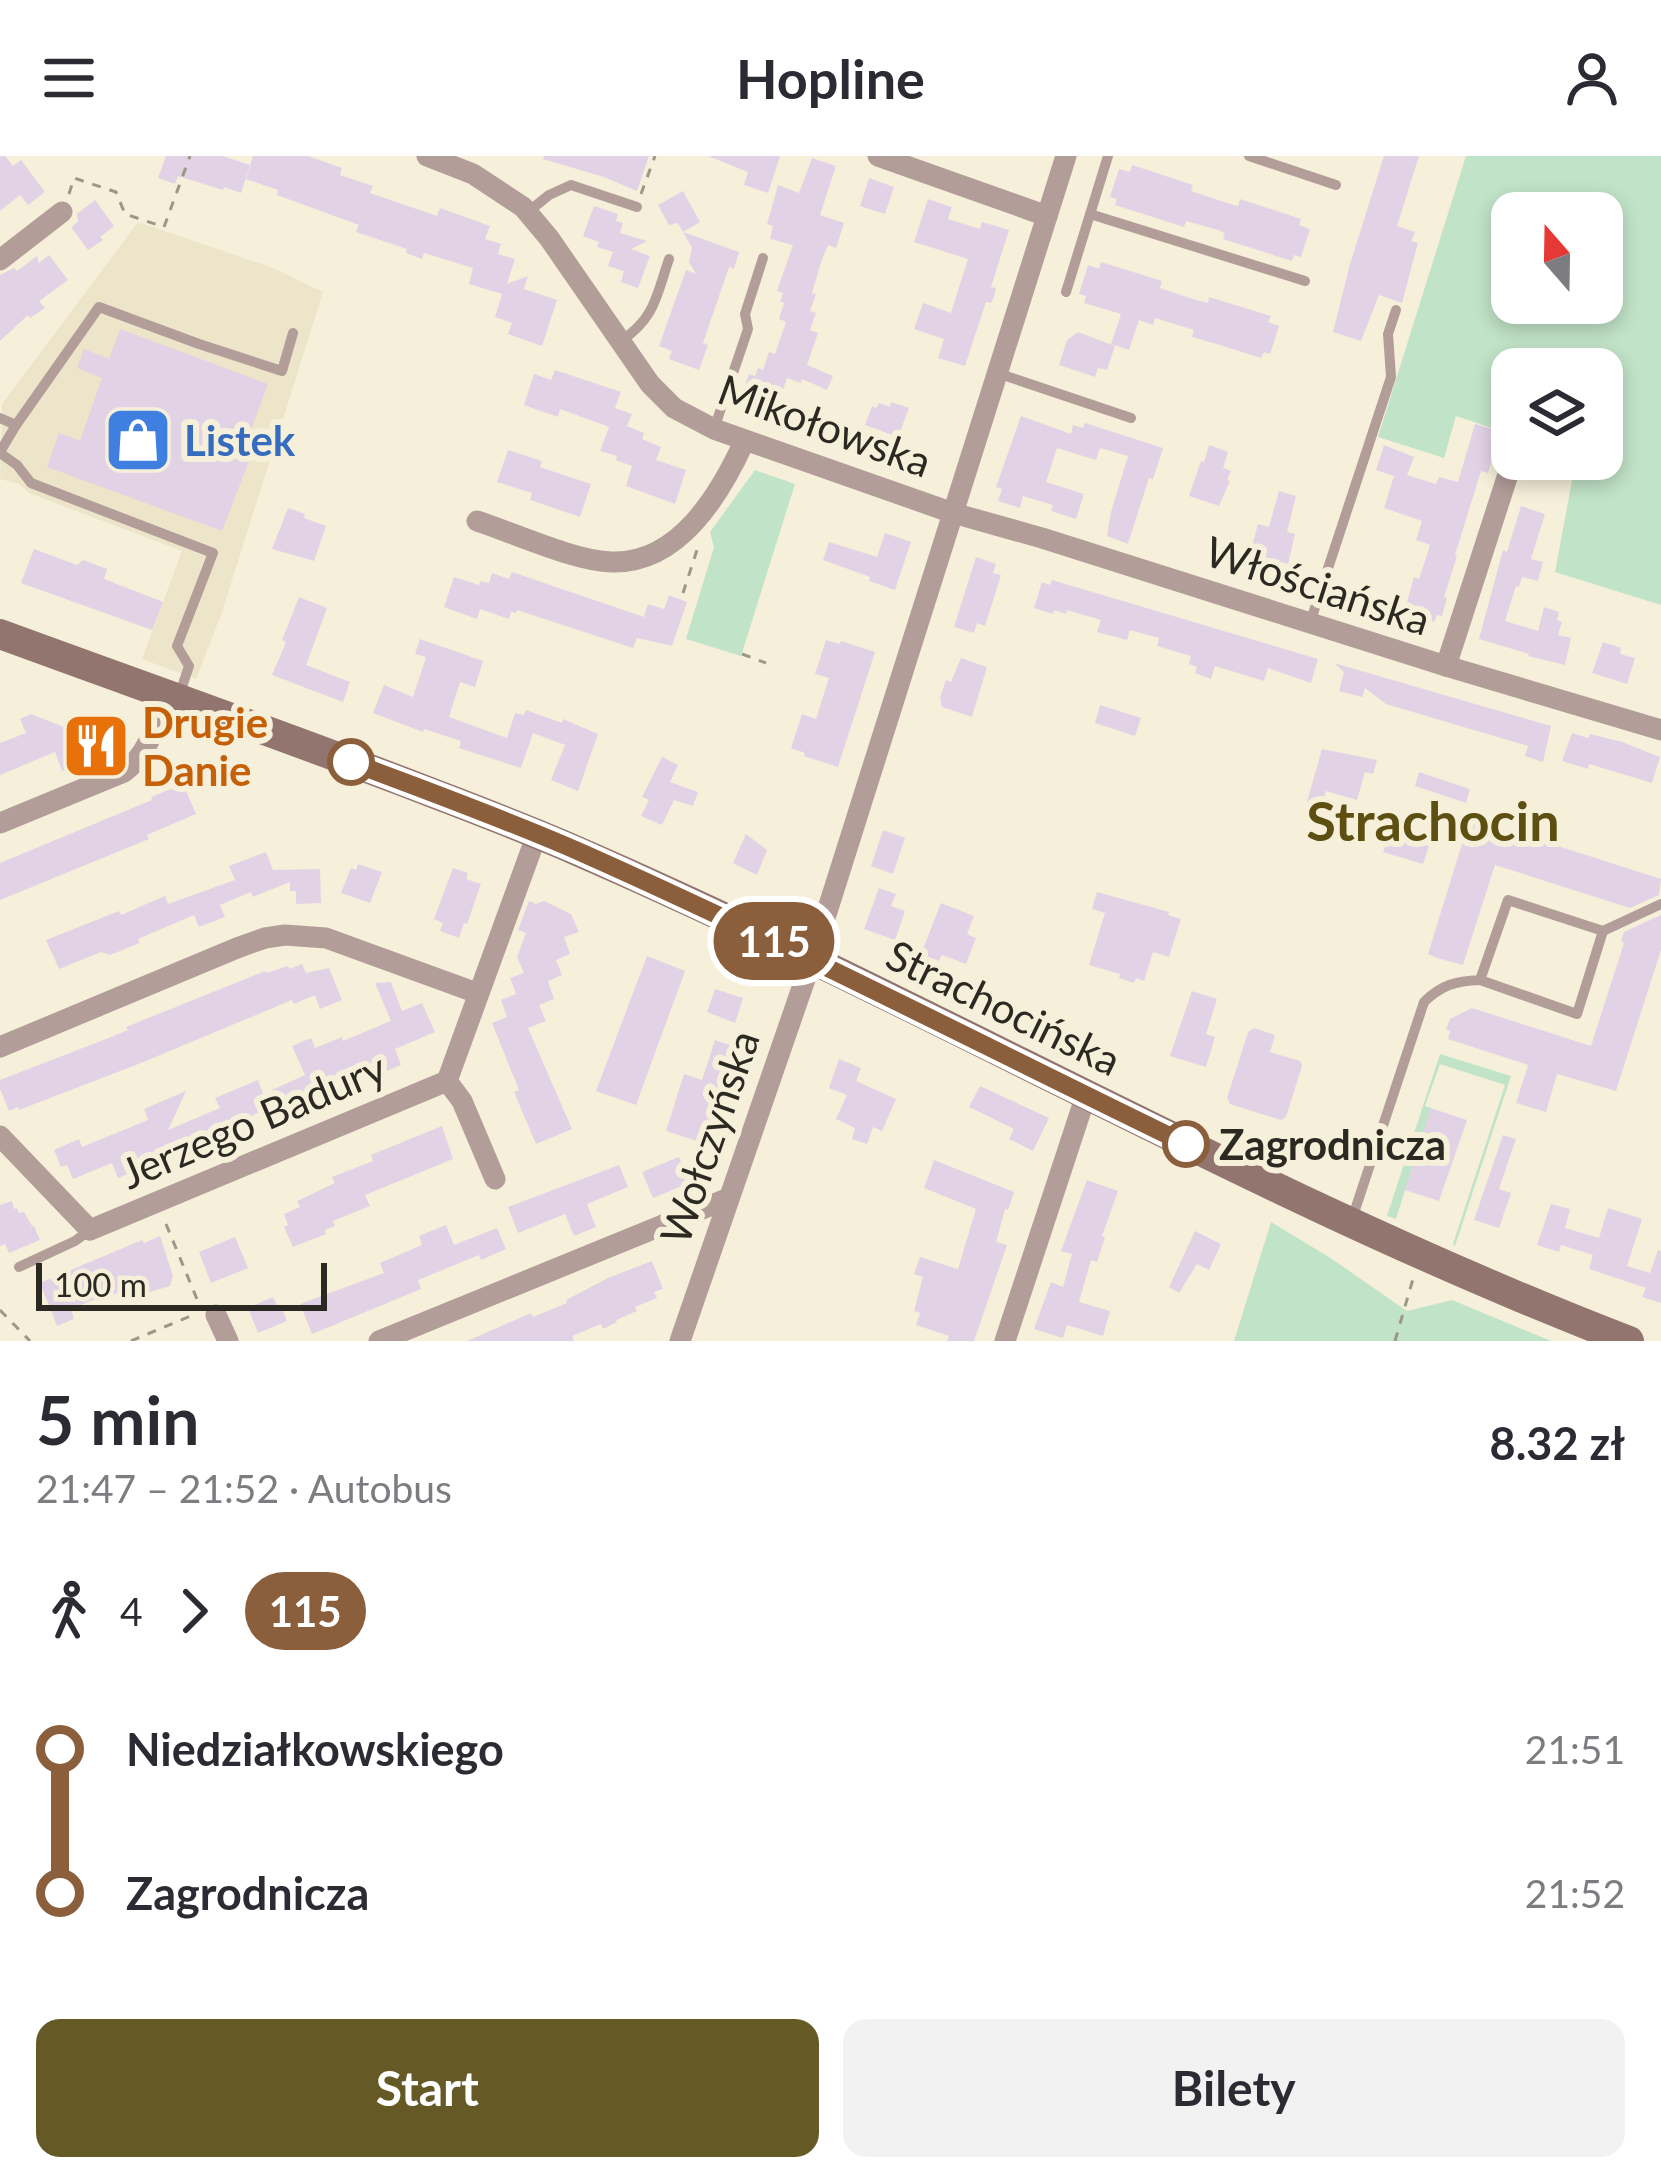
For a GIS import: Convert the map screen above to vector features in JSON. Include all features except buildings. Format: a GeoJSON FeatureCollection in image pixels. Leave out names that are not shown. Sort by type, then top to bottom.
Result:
{"type":"FeatureCollection","features":[{"type":"Feature","properties":{"kind":"main road","name":"Strachocińska"},"geometry":{"type":"LineString","coordinates":[[0,634],[537,834],[812,959],[1351,1223],[1629,1341]]}},
{"type":"Feature","properties":{"kind":"street","name":"Mikołowska"},"geometry":{"type":"LineString","coordinates":[[427,156],[473,174],[528,212],[650,383],[674,409],[744,442],[952,513]]}},
{"type":"Feature","properties":{"kind":"street"},"geometry":{"type":"LineString","coordinates":[[878,156],[1047,216]]}},
{"type":"Feature","properties":{"kind":"street"},"geometry":{"type":"LineString","coordinates":[[812,959],[1066,156]]}},
{"type":"Feature","properties":{"kind":"street"},"geometry":{"type":"LineString","coordinates":[[0,260],[62,212]]}},
{"type":"Feature","properties":{"kind":"street"},"geometry":{"type":"LineString","coordinates":[[477,520],[582,557],[612,562],[640,558],[666,547],[689,528],[733,467],[744,442]]}},
{"type":"Feature","properties":{"kind":"street"},"geometry":{"type":"LineString","coordinates":[[1446,666],[1506,480]]}},
{"type":"Feature","properties":{"kind":"street","name":"Włościańska"},"geometry":{"type":"LineString","coordinates":[[952,513],[1661,730]]}},
{"type":"Feature","properties":{"kind":"street"},"geometry":{"type":"LineString","coordinates":[[0,823],[124,772],[149,746],[172,696]]}},
{"type":"Feature","properties":{"kind":"street","name":"Jerzego Badury"},"geometry":{"type":"LineString","coordinates":[[90,1230],[446,1081],[537,834]]}},
{"type":"Feature","properties":{"kind":"street"},"geometry":{"type":"LineString","coordinates":[[0,1047],[237,948],[285,935],[326,938],[477,993]]}},
{"type":"Feature","properties":{"kind":"street","name":"Wołczyńska"},"geometry":{"type":"LineString","coordinates":[[680,1341],[812,959]]}},
{"type":"Feature","properties":{"kind":"street","name":"Jerzego Badury"},"geometry":{"type":"LineString","coordinates":[[446,1081],[462,1101],[495,1179]]}},
{"type":"Feature","properties":{"kind":"street"},"geometry":{"type":"LineString","coordinates":[[1005,1341],[1086,1095]]}},
{"type":"Feature","properties":{"kind":"street"},"geometry":{"type":"LineString","coordinates":[[0,1136],[90,1230]]}},
{"type":"Feature","properties":{"kind":"street"},"geometry":{"type":"LineString","coordinates":[[380,1341],[729,1198]]}},
{"type":"Feature","properties":{"kind":"street"},"geometry":{"type":"LineString","coordinates":[[216,1315],[228,1341]]}},
{"type":"Feature","properties":{"kind":"lane"},"geometry":{"type":"LineString","coordinates":[[1066,292],[1108,156]]}},
{"type":"Feature","properties":{"kind":"lane"},"geometry":{"type":"LineString","coordinates":[[1250,156],[1336,185]]}},
{"type":"Feature","properties":{"kind":"lane"},"geometry":{"type":"LineString","coordinates":[[528,212],[571,185],[637,207]]}},
{"type":"Feature","properties":{"kind":"lane"},"geometry":{"type":"LineString","coordinates":[[1090,214],[1305,281]]}},
{"type":"Feature","properties":{"kind":"lane"},"geometry":{"type":"LineString","coordinates":[[714,429],[748,329],[745,314],[763,258]]}},
{"type":"Feature","properties":{"kind":"lane"},"geometry":{"type":"LineString","coordinates":[[621,341],[643,326],[669,259]]}},
{"type":"Feature","properties":{"kind":"lane"},"geometry":{"type":"LineString","coordinates":[[172,696],[190,667],[177,646],[213,553],[31,482],[0,452],[99,307],[282,371],[293,333]]}},
{"type":"Feature","properties":{"kind":"lane"},"geometry":{"type":"LineString","coordinates":[[1310,623],[1391,377],[1388,334],[1396,310]]}},
{"type":"Feature","properties":{"kind":"lane"},"geometry":{"type":"LineString","coordinates":[[997,374],[1131,418]]}},
{"type":"Feature","properties":{"kind":"lane"},"geometry":{"type":"LineString","coordinates":[[0,418],[16,425]]}},
{"type":"Feature","properties":{"kind":"lane"},"geometry":{"type":"LineString","coordinates":[[1480,980],[1508,900],[1603,931],[1661,904]]}},
{"type":"Feature","properties":{"kind":"lane"},"geometry":{"type":"LineString","coordinates":[[1351,1223],[1424,1002],[1456,981],[1480,980],[1577,1014],[1603,931]]}},
{"type":"Feature","properties":{"kind":"lane"},"geometry":{"type":"LineString","coordinates":[[20,1267],[90,1230]]}},
{"type":"Feature","properties":{"kind":"path"},"geometry":{"type":"LineString","coordinates":[[62,212],[74,178],[116,192],[125,214],[164,227],[190,156]]}},
{"type":"Feature","properties":{"kind":"path"},"geometry":{"type":"LineString","coordinates":[[637,207],[655,156]]}},
{"type":"Feature","properties":{"kind":"path"},"geometry":{"type":"LineString","coordinates":[[683,592],[700,543],[689,528]]}},
{"type":"Feature","properties":{"kind":"path"},"geometry":{"type":"LineString","coordinates":[[742,654],[766,663]]}},
{"type":"Feature","properties":{"kind":"path"},"geometry":{"type":"LineString","coordinates":[[130,1341],[202,1312],[156,1202]]}},
{"type":"Feature","properties":{"kind":"path"},"geometry":{"type":"LineString","coordinates":[[1394,1341],[1421,1255]]}},
{"type":"Feature","properties":{"kind":"path"},"geometry":{"type":"LineString","coordinates":[[0,1310],[30,1341]]}},
{"type":"Feature","properties":{"kind":"shaded area","name":"Listek"},"geometry":{"type":"Polygon","coordinates":[[[138,222],[273,268],[323,292],[221,615],[196,679],[142,659],[182,551],[0,479],[2,404],[138,222]]]}},
{"type":"Feature","properties":{"kind":"green space"},"geometry":{"type":"Polygon","coordinates":[[[1466,156],[1661,156],[1661,605],[1555,572],[1572,480],[1623,480],[1623,348],[1491,348],[1491,428],[1456,416],[1444,458],[1378,437],[1466,156]]]}},
{"type":"Feature","properties":{"kind":"green space"},"geometry":{"type":"Polygon","coordinates":[[[755,470],[795,484],[741,656],[686,639],[714,547],[710,532],[755,470]]]}},
{"type":"Feature","properties":{"kind":"green space"},"geometry":{"type":"Polygon","coordinates":[[[1440,1054],[1511,1076],[1455,1246],[1505,1085],[1440,1064],[1396,1219],[1387,1216],[1440,1054]]]}},
{"type":"Feature","properties":{"kind":"green space"},"geometry":{"type":"Polygon","coordinates":[[[1271,1222],[1407,1311],[1452,1300],[1551,1341],[1234,1341],[1271,1222]]]}},
{"type":"Feature","properties":{"kind":"bus line","name":"115"},"geometry":{"type":"LineString","coordinates":[[351,762],[537,834],[647,883],[1186,1144]]}},
{"type":"Feature","properties":{"kind":"place","name":"Listek"},"geometry":{"type":"Point","coordinates":[138,440]}},
{"type":"Feature","properties":{"kind":"place","name":"Drugie Danie"},"geometry":{"type":"Point","coordinates":[96,746]}},
{"type":"Feature","properties":{"kind":"place","name":"Zagrodnicza"},"geometry":{"type":"Point","coordinates":[1186,1144]}},
{"type":"Feature","properties":{"kind":"district","name":"Strachocin"},"geometry":{"type":"Point","coordinates":[1433,820]}}]}
